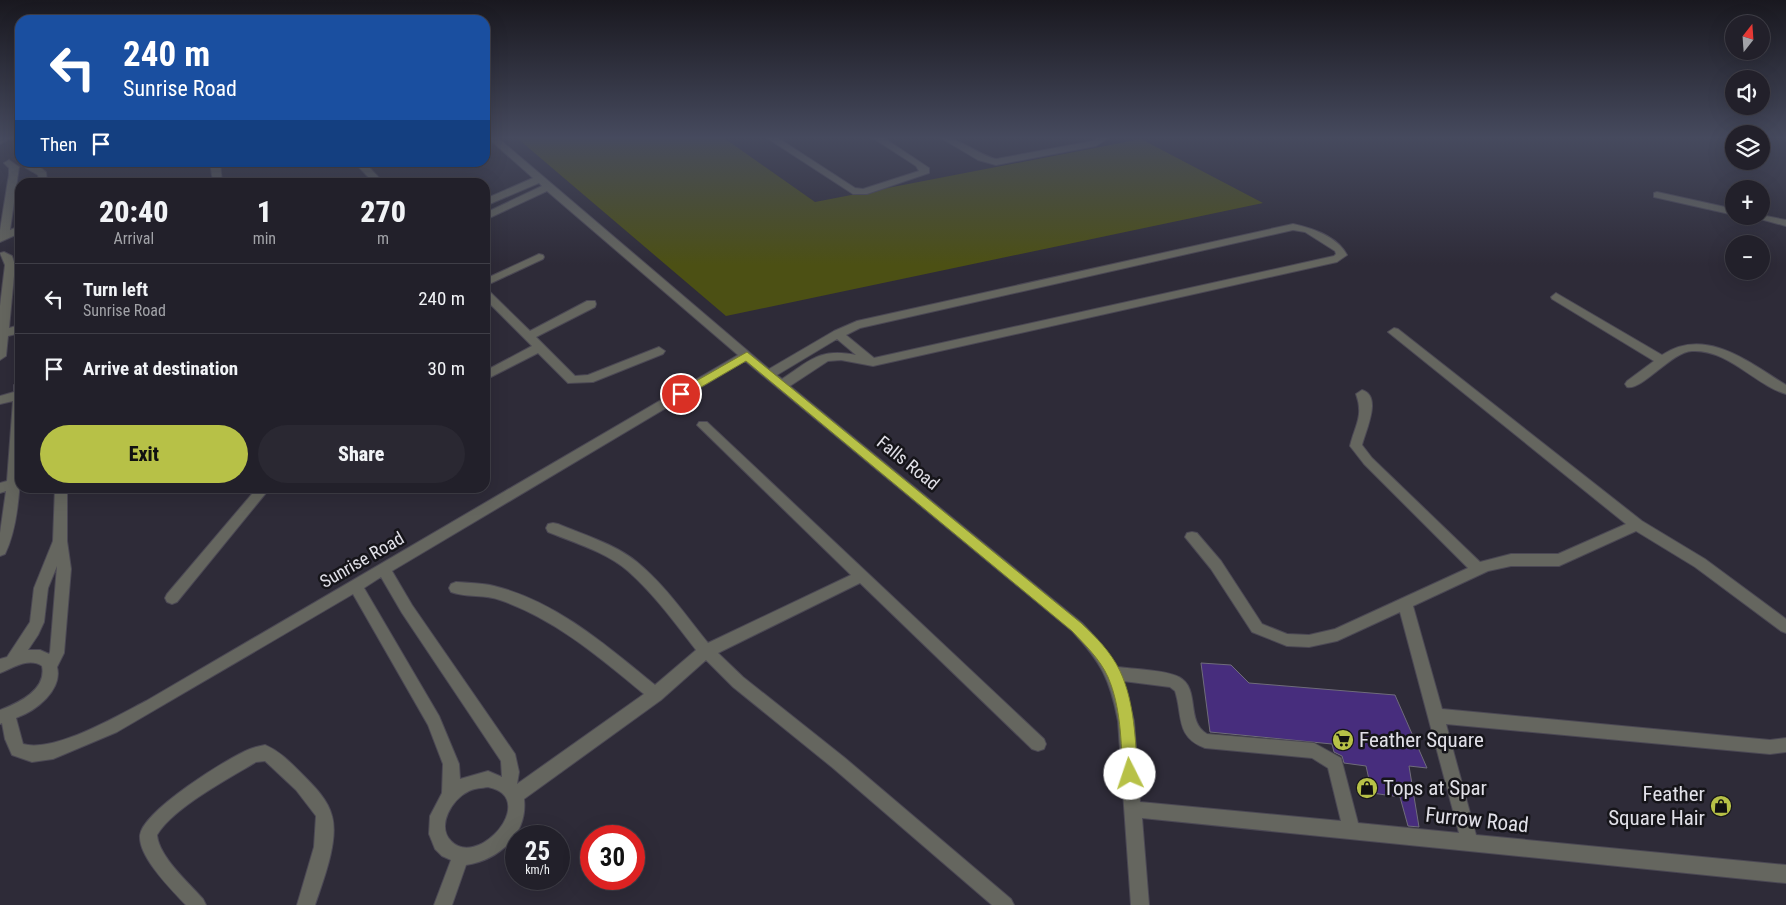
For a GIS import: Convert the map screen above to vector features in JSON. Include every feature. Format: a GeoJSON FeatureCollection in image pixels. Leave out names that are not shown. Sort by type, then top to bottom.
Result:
{"type":"FeatureCollection","features":[{"type":"Feature","properties":{"kind":"street","name":"Falls Road"},"geometry":{"type":"LineString","coordinates":[[541,180],[747,356],[1077,627],[1097,647],[1114,673],[1126,721],[1140,905]]}},
{"type":"Feature","properties":{"kind":"street"},"geometry":{"type":"LineString","coordinates":[[836,180],[853,191],[864,192],[901,180]]}},
{"type":"Feature","properties":{"kind":"street"},"geometry":{"type":"LineString","coordinates":[[490,201],[544,183]]}},
{"type":"Feature","properties":{"kind":"street"},"geometry":{"type":"LineString","coordinates":[[490,211],[544,183]]}},
{"type":"Feature","properties":{"kind":"street"},"geometry":{"type":"LineString","coordinates":[[1657,195],[1725,210]]}},
{"type":"Feature","properties":{"kind":"street"},"geometry":{"type":"LineString","coordinates":[[1,238],[7,225],[15,196]]}},
{"type":"Feature","properties":{"kind":"street"},"geometry":{"type":"LineString","coordinates":[[1770,220],[1786,223]]}},
{"type":"Feature","properties":{"kind":"street"},"geometry":{"type":"LineString","coordinates":[[770,374],[857,325],[1293,227],[1308,230],[1339,249],[1342,255],[1337,259],[873,362],[840,356],[825,357],[782,385]]}},
{"type":"Feature","properties":{"kind":"street"},"geometry":{"type":"LineString","coordinates":[[1,238],[15,231]]}},
{"type":"Feature","properties":{"kind":"street"},"geometry":{"type":"LineString","coordinates":[[2,254],[15,253]]}},
{"type":"Feature","properties":{"kind":"street"},"geometry":{"type":"LineString","coordinates":[[0,356],[4,283],[10,262],[2,254]]}},
{"type":"Feature","properties":{"kind":"street"},"geometry":{"type":"LineString","coordinates":[[490,281],[539,257]]}},
{"type":"Feature","properties":{"kind":"street"},"geometry":{"type":"LineString","coordinates":[[1556,297],[1663,361]]}},
{"type":"Feature","properties":{"kind":"street"},"geometry":{"type":"LineString","coordinates":[[490,298],[568,378],[577,381],[589,379],[659,351]]}},
{"type":"Feature","properties":{"kind":"street"},"geometry":{"type":"LineString","coordinates":[[528,337],[591,304]]}},
{"type":"Feature","properties":{"kind":"street"},"geometry":{"type":"LineString","coordinates":[[1,334],[15,330]]}},
{"type":"Feature","properties":{"kind":"street"},"geometry":{"type":"LineString","coordinates":[[1394,332],[1637,525],[1700,563],[1786,627]]}},
{"type":"Feature","properties":{"kind":"street"},"geometry":{"type":"LineString","coordinates":[[838,334],[873,362]]}},
{"type":"Feature","properties":{"kind":"street"},"geometry":{"type":"LineString","coordinates":[[1631,384],[1682,348],[1692,347],[1710,348],[1786,390]]}},
{"type":"Feature","properties":{"kind":"street"},"geometry":{"type":"LineString","coordinates":[[490,373],[538,348]]}},
{"type":"Feature","properties":{"kind":"street","name":"Sunrise Road"},"geometry":{"type":"LineString","coordinates":[[4,716],[18,750],[32,754],[52,751],[112,727],[384,570],[747,356]]}},
{"type":"Feature","properties":{"kind":"street"},"geometry":{"type":"LineString","coordinates":[[798,358],[807,368]]}},
{"type":"Feature","properties":{"kind":"street"},"geometry":{"type":"LineString","coordinates":[[0,400],[15,392]]}},
{"type":"Feature","properties":{"kind":"street"},"geometry":{"type":"LineString","coordinates":[[1362,394],[1368,408],[1365,421],[1358,433],[1356,446],[1368,461],[1478,569]]}},
{"type":"Feature","properties":{"kind":"street"},"geometry":{"type":"LineString","coordinates":[[0,550],[6,538],[6,486],[15,420]]}},
{"type":"Feature","properties":{"kind":"street"},"geometry":{"type":"LineString","coordinates":[[703,426],[1038,744]]}},
{"type":"Feature","properties":{"kind":"street"},"geometry":{"type":"LineString","coordinates":[[51,664],[57,653],[64,569],[60,541],[61,493]]}},
{"type":"Feature","properties":{"kind":"street"},"geometry":{"type":"LineString","coordinates":[[172,598],[260,493]]}},
{"type":"Feature","properties":{"kind":"street"},"geometry":{"type":"LineString","coordinates":[[1192,537],[1216,564],[1257,628],[1287,640],[1309,641],[1337,635],[1478,569],[1511,560],[1559,560],[1637,525]]}},
{"type":"Feature","properties":{"kind":"street"},"geometry":{"type":"LineString","coordinates":[[553,528],[604,548],[632,566],[663,598],[706,651],[738,682],[839,763],[1004,905]]}},
{"type":"Feature","properties":{"kind":"street"},"geometry":{"type":"LineString","coordinates":[[6,663],[33,631],[37,622],[41,588],[60,541]]}},
{"type":"Feature","properties":{"kind":"street"},"geometry":{"type":"LineString","coordinates":[[384,570],[407,609],[509,759],[511,791],[517,806],[515,819],[509,831],[500,842],[481,853],[461,856],[450,852],[441,844],[436,833],[439,814],[450,796],[462,787],[481,780],[499,781],[511,791]]}},
{"type":"Feature","properties":{"kind":"street"},"geometry":{"type":"LineString","coordinates":[[511,791],[656,695],[706,651],[860,577]]}},
{"type":"Feature","properties":{"kind":"street"},"geometry":{"type":"LineString","coordinates":[[356,586],[434,721],[451,764],[450,796]]}},
{"type":"Feature","properties":{"kind":"street"},"geometry":{"type":"LineString","coordinates":[[456,588],[496,592],[535,607],[578,632],[656,695]]}},
{"type":"Feature","properties":{"kind":"street"},"geometry":{"type":"LineString","coordinates":[[1405,603],[1470,842]]}},
{"type":"Feature","properties":{"kind":"street"},"geometry":{"type":"LineString","coordinates":[[4,716],[33,702],[44,692],[53,672],[51,664],[45,658],[37,656],[6,663]]}},
{"type":"Feature","properties":{"kind":"street"},"geometry":{"type":"LineString","coordinates":[[1114,673],[1173,681],[1180,686],[1190,730],[1205,741],[1314,751],[1325,756],[1335,763],[1352,831]]}},
{"type":"Feature","properties":{"kind":"street"},"geometry":{"type":"LineString","coordinates":[[1436,716],[1770,747],[1786,745]]}},
{"type":"Feature","properties":{"kind":"street"},"geometry":{"type":"LineString","coordinates":[[197,905],[155,855],[150,843],[149,833],[155,822],[176,804],[253,755],[265,753],[274,757],[318,804],[324,815],[326,828],[316,875],[306,905]]}},
{"type":"Feature","properties":{"kind":"street","name":"Furrow Road"},"geometry":{"type":"LineString","coordinates":[[1133,809],[1786,874]]}},
{"type":"Feature","properties":{"kind":"street"},"geometry":{"type":"LineString","coordinates":[[443,905],[461,856]]}},
{"type":"Feature","properties":{"kind":"green space"},"geometry":{"type":"Polygon","coordinates":[[[567,180],[784,180],[815,202],[928,180],[1220,180],[1263,203],[726,316],[567,180]]]}},
{"type":"Feature","properties":{"kind":"building","name":"Feather Square"},"geometry":{"type":"Polygon","coordinates":[[[1201,663],[1231,665],[1249,683],[1395,695],[1427,768],[1409,766],[1419,827],[1408,826],[1400,797],[1372,793],[1366,766],[1344,763],[1342,756],[1334,752],[1332,744],[1210,732],[1201,663]]]}},
{"type":"Feature","properties":{"kind":"place","name":"Feather Square"},"geometry":{"type":"Point","coordinates":[1343,740]}},
{"type":"Feature","properties":{"kind":"place","name":"Tops at Spar"},"geometry":{"type":"Point","coordinates":[1367,788]}},
{"type":"Feature","properties":{"kind":"place","name":"Feather Square Hair"},"geometry":{"type":"Point","coordinates":[1721,806]}},
{"type":"Feature","properties":{"kind":"route"},"geometry":{"type":"LineString","coordinates":[[681,394],[747,356],[1077,627],[1097,647],[1114,673],[1126,721],[1130,774]]}}]}
